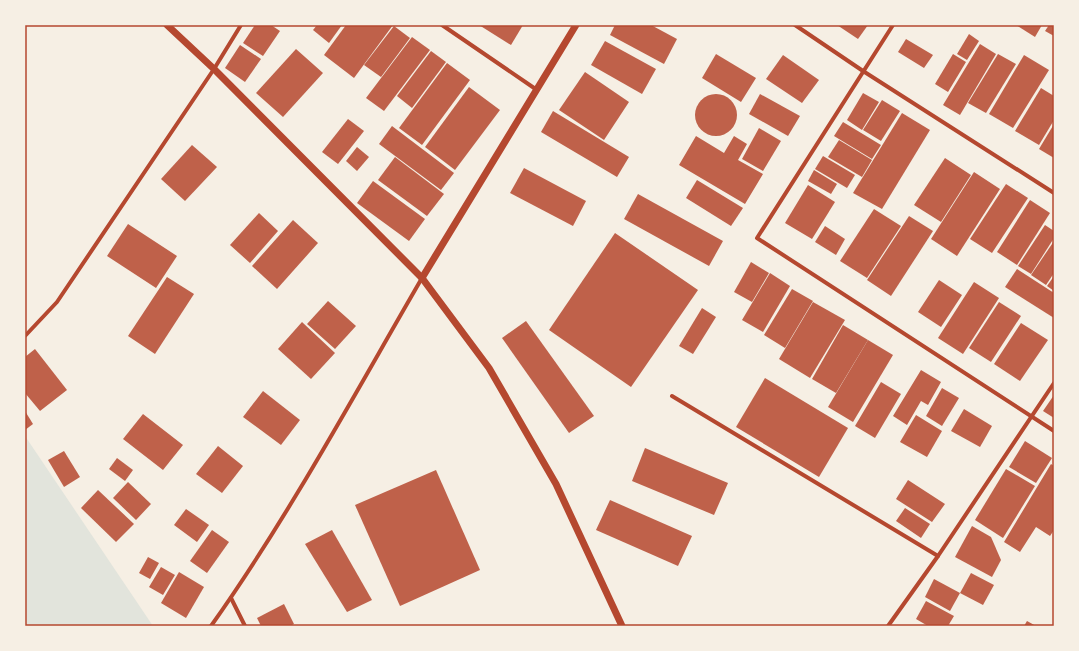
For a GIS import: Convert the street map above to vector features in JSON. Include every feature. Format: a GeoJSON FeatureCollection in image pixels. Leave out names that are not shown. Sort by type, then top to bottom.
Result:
{"type":"FeatureCollection","features":[{"type":"Feature","properties":{"kind":"street"},"geometry":{"type":"LineString","coordinates":[[167,25],[214,68],[422,278],[489,368],[556,484],[622,626]]}},
{"type":"Feature","properties":{"kind":"street"},"geometry":{"type":"LineString","coordinates":[[25,336],[57,302],[214,68],[241,25]]}},
{"type":"Feature","properties":{"kind":"street"},"geometry":{"type":"LineString","coordinates":[[442,25],[537,90]]}},
{"type":"Feature","properties":{"kind":"street"},"geometry":{"type":"LineString","coordinates":[[210,626],[230,598],[313,466],[422,278],[576,25]]}},
{"type":"Feature","properties":{"kind":"street"},"geometry":{"type":"LineString","coordinates":[[795,25],[1054,193]]}},
{"type":"Feature","properties":{"kind":"street"},"geometry":{"type":"LineString","coordinates":[[893,25],[758,238],[1054,431]]}},
{"type":"Feature","properties":{"kind":"street"},"geometry":{"type":"LineString","coordinates":[[888,626],[938,556],[1054,384]]}},
{"type":"Feature","properties":{"kind":"street"},"geometry":{"type":"LineString","coordinates":[[672,396],[938,556]]}},
{"type":"Feature","properties":{"kind":"street"},"geometry":{"type":"LineString","coordinates":[[230,598],[245,626]]}},
{"type":"Feature","properties":{"kind":"shaded area"},"geometry":{"type":"Polygon","coordinates":[[[25,436],[153,626],[25,626],[25,436]]]}},
{"type":"Feature","properties":{"kind":"building"},"geometry":{"type":"Polygon","coordinates":[[[255,25],[271,25],[280,31],[263,56],[243,43],[255,25]]]}},
{"type":"Feature","properties":{"kind":"building"},"geometry":{"type":"Polygon","coordinates":[[[317,25],[342,25],[329,43],[313,30],[317,25]]]}},
{"type":"Feature","properties":{"kind":"building"},"geometry":{"type":"Polygon","coordinates":[[[346,25],[393,25],[354,78],[324,55],[346,25]]]}},
{"type":"Feature","properties":{"kind":"building"},"geometry":{"type":"Polygon","coordinates":[[[479,25],[523,25],[511,45],[479,25]]]}},
{"type":"Feature","properties":{"kind":"building"},"geometry":{"type":"Polygon","coordinates":[[[615,25],[651,25],[677,39],[664,64],[610,35],[615,25]]]}},
{"type":"Feature","properties":{"kind":"building"},"geometry":{"type":"Polygon","coordinates":[[[837,25],[868,25],[858,39],[837,25]]]}},
{"type":"Feature","properties":{"kind":"building"},"geometry":{"type":"Polygon","coordinates":[[[1016,25],[1042,25],[1035,37],[1016,25]]]}},
{"type":"Feature","properties":{"kind":"building"},"geometry":{"type":"Polygon","coordinates":[[[1049,25],[1054,25],[1054,36],[1045,31],[1049,25]]]}},
{"type":"Feature","properties":{"kind":"building"},"geometry":{"type":"Polygon","coordinates":[[[394,26],[410,38],[381,77],[364,65],[394,26]]]}},
{"type":"Feature","properties":{"kind":"building"},"geometry":{"type":"Polygon","coordinates":[[[969,34],[979,41],[967,60],[957,54],[969,34]]]}},
{"type":"Feature","properties":{"kind":"building"},"geometry":{"type":"Polygon","coordinates":[[[412,37],[430,50],[384,111],[366,98],[412,37]]]}},
{"type":"Feature","properties":{"kind":"building"},"geometry":{"type":"Polygon","coordinates":[[[906,39],[933,55],[924,68],[898,52],[906,39]]]}},
{"type":"Feature","properties":{"kind":"building"},"geometry":{"type":"Polygon","coordinates":[[[605,41],[656,69],[642,94],[591,65],[605,41]]]}},
{"type":"Feature","properties":{"kind":"building"},"geometry":{"type":"Polygon","coordinates":[[[980,44],[996,54],[960,115],[943,105],[980,44]]]}},
{"type":"Feature","properties":{"kind":"building"},"geometry":{"type":"Polygon","coordinates":[[[240,45],[261,59],[245,82],[225,68],[240,45]]]}},
{"type":"Feature","properties":{"kind":"building"},"geometry":{"type":"Polygon","coordinates":[[[296,49],[323,73],[283,117],[256,93],[296,49]]]}},
{"type":"Feature","properties":{"kind":"building"},"geometry":{"type":"Polygon","coordinates":[[[431,51],[446,62],[412,108],[397,96],[431,51]]]}},
{"type":"Feature","properties":{"kind":"building"},"geometry":{"type":"Polygon","coordinates":[[[716,54],[756,78],[741,102],[702,78],[716,54]]]}},
{"type":"Feature","properties":{"kind":"building"},"geometry":{"type":"Polygon","coordinates":[[[953,54],[966,62],[948,92],[935,84],[953,54]]]}},
{"type":"Feature","properties":{"kind":"building"},"geometry":{"type":"Polygon","coordinates":[[[998,54],[1016,64],[986,113],[968,103],[998,54]]]}},
{"type":"Feature","properties":{"kind":"building"},"geometry":{"type":"Polygon","coordinates":[[[783,55],[819,80],[802,103],[766,79],[783,55]]]}},
{"type":"Feature","properties":{"kind":"building"},"geometry":{"type":"Polygon","coordinates":[[[1024,55],[1049,70],[1013,128],[989,114],[1024,55]]]}},
{"type":"Feature","properties":{"kind":"building"},"geometry":{"type":"Polygon","coordinates":[[[447,63],[470,80],[422,145],[399,128],[447,63]]]}},
{"type":"Feature","properties":{"kind":"building"},"geometry":{"type":"Polygon","coordinates":[[[585,72],[629,102],[604,140],[559,110],[585,72]]]}},
{"type":"Feature","properties":{"kind":"building"},"geometry":{"type":"Polygon","coordinates":[[[469,87],[500,110],[455,170],[425,147],[469,87]]]}},
{"type":"Feature","properties":{"kind":"building"},"geometry":{"type":"Polygon","coordinates":[[[1041,88],[1054,96],[1054,120],[1039,145],[1015,131],[1041,88]]]}},
{"type":"Feature","properties":{"kind":"building"},"geometry":{"type":"Polygon","coordinates":[[[863,93],[879,102],[862,130],[847,120],[863,93]]]}},
{"type":"Feature","properties":{"kind":"building"},"geometry":{"type":"Polygon","coordinates":[[[716,94],[731,100],[737,115],[731,130],[716,136],[701,130],[695,115],[701,100],[716,94]]]}},
{"type":"Feature","properties":{"kind":"building"},"geometry":{"type":"Polygon","coordinates":[[[760,94],[800,116],[788,136],[749,114],[760,94]]]}},
{"type":"Feature","properties":{"kind":"building"},"geometry":{"type":"Polygon","coordinates":[[[882,100],[900,111],[881,141],[863,130],[882,100]]]}},
{"type":"Feature","properties":{"kind":"building"},"geometry":{"type":"Polygon","coordinates":[[[553,111],[629,157],[617,177],[541,132],[553,111]]]}},
{"type":"Feature","properties":{"kind":"building"},"geometry":{"type":"Polygon","coordinates":[[[902,113],[930,130],[882,209],[853,193],[902,113]]]}},
{"type":"Feature","properties":{"kind":"building"},"geometry":{"type":"Polygon","coordinates":[[[348,119],[364,131],[338,164],[322,152],[348,119]]]}},
{"type":"Feature","properties":{"kind":"building"},"geometry":{"type":"Polygon","coordinates":[[[843,122],[881,145],[872,159],[834,136],[843,122]]]}},
{"type":"Feature","properties":{"kind":"building"},"geometry":{"type":"Polygon","coordinates":[[[1054,124],[1054,158],[1039,149],[1054,124]]]}},
{"type":"Feature","properties":{"kind":"building"},"geometry":{"type":"Polygon","coordinates":[[[392,126],[454,173],[441,190],[379,144],[392,126]]]}},
{"type":"Feature","properties":{"kind":"building"},"geometry":{"type":"Polygon","coordinates":[[[759,128],[781,141],[763,171],[742,159],[759,128]]]}},
{"type":"Feature","properties":{"kind":"building"},"geometry":{"type":"Polygon","coordinates":[[[696,136],[724,153],[734,136],[747,144],[738,160],[763,174],[745,204],[679,165],[696,136]]]}},
{"type":"Feature","properties":{"kind":"building"},"geometry":{"type":"Polygon","coordinates":[[[839,140],[872,160],[862,177],[828,157],[839,140]]]}},
{"type":"Feature","properties":{"kind":"building"},"geometry":{"type":"Polygon","coordinates":[[[192,145],[217,167],[185,201],[161,179],[192,145]]]}},
{"type":"Feature","properties":{"kind":"building"},"geometry":{"type":"Polygon","coordinates":[[[357,147],[369,157],[357,171],[346,161],[357,147]]]}},
{"type":"Feature","properties":{"kind":"building"},"geometry":{"type":"Polygon","coordinates":[[[823,156],[855,175],[847,188],[815,169],[823,156]]]}},
{"type":"Feature","properties":{"kind":"building"},"geometry":{"type":"Polygon","coordinates":[[[395,157],[444,194],[427,216],[378,180],[395,157]]]}},
{"type":"Feature","properties":{"kind":"building"},"geometry":{"type":"Polygon","coordinates":[[[945,158],[971,175],[941,222],[914,205],[945,158]]]}},
{"type":"Feature","properties":{"kind":"building"},"geometry":{"type":"Polygon","coordinates":[[[524,168],[586,201],[573,226],[510,193],[524,168]]]}},
{"type":"Feature","properties":{"kind":"building"},"geometry":{"type":"Polygon","coordinates":[[[814,170],[837,184],[831,194],[808,181],[814,170]]]}},
{"type":"Feature","properties":{"kind":"building"},"geometry":{"type":"Polygon","coordinates":[[[974,172],[1000,189],[957,256],[931,239],[974,172]]]}},
{"type":"Feature","properties":{"kind":"building"},"geometry":{"type":"Polygon","coordinates":[[[697,180],[743,208],[731,226],[686,198],[697,180]]]}},
{"type":"Feature","properties":{"kind":"building"},"geometry":{"type":"Polygon","coordinates":[[[373,181],[425,219],[409,241],[357,203],[373,181]]]}},
{"type":"Feature","properties":{"kind":"building"},"geometry":{"type":"Polygon","coordinates":[[[1006,184],[1028,198],[992,253],[970,239],[1006,184]]]}},
{"type":"Feature","properties":{"kind":"building"},"geometry":{"type":"Polygon","coordinates":[[[808,185],[835,202],[812,239],[785,223],[808,185]]]}},
{"type":"Feature","properties":{"kind":"building"},"geometry":{"type":"Polygon","coordinates":[[[638,194],[723,241],[709,266],[624,219],[638,194]]]}},
{"type":"Feature","properties":{"kind":"building"},"geometry":{"type":"Polygon","coordinates":[[[1030,200],[1050,213],[1017,265],[997,252],[1030,200]]]}},
{"type":"Feature","properties":{"kind":"building"},"geometry":{"type":"Polygon","coordinates":[[[874,209],[901,226],[867,278],[840,261],[874,209]]]}},
{"type":"Feature","properties":{"kind":"building"},"geometry":{"type":"Polygon","coordinates":[[[259,213],[278,231],[250,263],[230,245],[259,213]]]}},
{"type":"Feature","properties":{"kind":"building"},"geometry":{"type":"Polygon","coordinates":[[[909,216],[933,231],[891,296],[867,280],[909,216]]]}},
{"type":"Feature","properties":{"kind":"building"},"geometry":{"type":"Polygon","coordinates":[[[293,220],[318,243],[277,289],[252,266],[293,220]]]}},
{"type":"Feature","properties":{"kind":"building"},"geometry":{"type":"Polygon","coordinates":[[[128,224],[177,256],[156,288],[107,256],[128,224]]]}},
{"type":"Feature","properties":{"kind":"building"},"geometry":{"type":"Polygon","coordinates":[[[1045,225],[1054,231],[1054,238],[1031,274],[1018,266],[1045,225]]]}},
{"type":"Feature","properties":{"kind":"building"},"geometry":{"type":"Polygon","coordinates":[[[825,226],[845,239],[836,255],[815,242],[825,226]]]}},
{"type":"Feature","properties":{"kind":"building"},"geometry":{"type":"Polygon","coordinates":[[[615,233],[698,290],[631,387],[549,330],[615,233]]]}},
{"type":"Feature","properties":{"kind":"building"},"geometry":{"type":"Polygon","coordinates":[[[1054,241],[1054,273],[1046,285],[1031,275],[1054,241]]]}},
{"type":"Feature","properties":{"kind":"building"},"geometry":{"type":"Polygon","coordinates":[[[751,262],[769,273],[752,302],[734,292],[751,262]]]}},
{"type":"Feature","properties":{"kind":"building"},"geometry":{"type":"Polygon","coordinates":[[[1017,269],[1054,293],[1054,318],[1005,287],[1017,269]]]}},
{"type":"Feature","properties":{"kind":"building"},"geometry":{"type":"Polygon","coordinates":[[[770,273],[790,286],[763,332],[742,320],[770,273]]]}},
{"type":"Feature","properties":{"kind":"building"},"geometry":{"type":"Polygon","coordinates":[[[1054,276],[1054,291],[1047,286],[1054,276]]]}},
{"type":"Feature","properties":{"kind":"building"},"geometry":{"type":"Polygon","coordinates":[[[167,277],[194,294],[155,354],[128,336],[167,277]]]}},
{"type":"Feature","properties":{"kind":"building"},"geometry":{"type":"Polygon","coordinates":[[[939,280],[962,295],[941,327],[918,312],[939,280]]]}},
{"type":"Feature","properties":{"kind":"building"},"geometry":{"type":"Polygon","coordinates":[[[974,282],[999,298],[963,354],[938,338],[974,282]]]}},
{"type":"Feature","properties":{"kind":"building"},"geometry":{"type":"Polygon","coordinates":[[[792,289],[813,301],[785,348],[764,335],[792,289]]]}},
{"type":"Feature","properties":{"kind":"building"},"geometry":{"type":"Polygon","coordinates":[[[328,301],[356,326],[335,349],[307,324],[328,301]]]}},
{"type":"Feature","properties":{"kind":"building"},"geometry":{"type":"Polygon","coordinates":[[[813,302],[845,320],[810,378],[779,359],[813,302]]]}},
{"type":"Feature","properties":{"kind":"building"},"geometry":{"type":"Polygon","coordinates":[[[999,302],[1021,316],[991,362],[969,348],[999,302]]]}},
{"type":"Feature","properties":{"kind":"building"},"geometry":{"type":"Polygon","coordinates":[[[702,308],[716,317],[693,354],[679,346],[702,308]]]}},
{"type":"Feature","properties":{"kind":"building"},"geometry":{"type":"Polygon","coordinates":[[[526,321],[594,416],[569,433],[502,338],[526,321]]]}},
{"type":"Feature","properties":{"kind":"building"},"geometry":{"type":"Polygon","coordinates":[[[302,322],[335,353],[311,379],[278,349],[302,322]]]}},
{"type":"Feature","properties":{"kind":"building"},"geometry":{"type":"Polygon","coordinates":[[[1021,323],[1048,340],[1020,381],[994,364],[1021,323]]]}},
{"type":"Feature","properties":{"kind":"building"},"geometry":{"type":"Polygon","coordinates":[[[843,325],[868,340],[836,393],[812,379],[843,325]]]}},
{"type":"Feature","properties":{"kind":"building"},"geometry":{"type":"Polygon","coordinates":[[[868,340],[893,355],[853,422],[828,407],[868,340]]]}},
{"type":"Feature","properties":{"kind":"building"},"geometry":{"type":"Polygon","coordinates":[[[35,349],[67,390],[40,411],[25,393],[25,357],[35,349]]]}},
{"type":"Feature","properties":{"kind":"building"},"geometry":{"type":"Polygon","coordinates":[[[921,370],[941,382],[928,405],[921,401],[907,425],[893,416],[921,370]]]}},
{"type":"Feature","properties":{"kind":"building"},"geometry":{"type":"Polygon","coordinates":[[[765,378],[848,428],[819,477],[736,427],[765,378]]]}},
{"type":"Feature","properties":{"kind":"building"},"geometry":{"type":"Polygon","coordinates":[[[881,382],[901,394],[875,438],[855,426],[881,382]]]}},
{"type":"Feature","properties":{"kind":"building"},"geometry":{"type":"Polygon","coordinates":[[[942,388],[959,398],[942,426],[926,416],[942,388]]]}},
{"type":"Feature","properties":{"kind":"building"},"geometry":{"type":"Polygon","coordinates":[[[263,391],[300,420],[281,445],[243,417],[263,391]]]}},
{"type":"Feature","properties":{"kind":"building"},"geometry":{"type":"Polygon","coordinates":[[[1054,395],[1054,418],[1043,411],[1054,395]]]}},
{"type":"Feature","properties":{"kind":"building"},"geometry":{"type":"Polygon","coordinates":[[[964,409],[992,426],[980,447],[951,431],[964,409]]]}},
{"type":"Feature","properties":{"kind":"building"},"geometry":{"type":"Polygon","coordinates":[[[25,411],[33,424],[25,430],[25,411]]]}},
{"type":"Feature","properties":{"kind":"building"},"geometry":{"type":"Polygon","coordinates":[[[143,414],[183,445],[163,470],[123,439],[143,414]]]}},
{"type":"Feature","properties":{"kind":"building"},"geometry":{"type":"Polygon","coordinates":[[[916,415],[942,431],[927,457],[900,442],[916,415]]]}},
{"type":"Feature","properties":{"kind":"building"},"geometry":{"type":"Polygon","coordinates":[[[1025,441],[1052,458],[1036,483],[1009,467],[1025,441]]]}},
{"type":"Feature","properties":{"kind":"building"},"geometry":{"type":"Polygon","coordinates":[[[218,446],[243,466],[222,493],[196,474],[218,446]]]}},
{"type":"Feature","properties":{"kind":"building"},"geometry":{"type":"Polygon","coordinates":[[[645,448],[728,483],[714,515],[632,481],[645,448]]]}},
{"type":"Feature","properties":{"kind":"building"},"geometry":{"type":"Polygon","coordinates":[[[64,451],[80,477],[64,487],[48,460],[64,451]]]}},
{"type":"Feature","properties":{"kind":"building"},"geometry":{"type":"Polygon","coordinates":[[[117,458],[133,470],[125,481],[109,469],[117,458]]]}},
{"type":"Feature","properties":{"kind":"building"},"geometry":{"type":"Polygon","coordinates":[[[1051,464],[1054,466],[1054,530],[1050,536],[1036,527],[1020,552],[1004,542],[1051,464]]]}},
{"type":"Feature","properties":{"kind":"building"},"geometry":{"type":"Polygon","coordinates":[[[1006,469],[1035,486],[1003,538],[975,520],[1006,469]]]}},
{"type":"Feature","properties":{"kind":"building"},"geometry":{"type":"Polygon","coordinates":[[[436,470],[480,570],[400,606],[355,505],[436,470]]]}},
{"type":"Feature","properties":{"kind":"building"},"geometry":{"type":"Polygon","coordinates":[[[908,480],[945,504],[932,522],[896,499],[908,480]]]}},
{"type":"Feature","properties":{"kind":"building"},"geometry":{"type":"Polygon","coordinates":[[[128,482],[151,504],[136,520],[113,498],[128,482]]]}},
{"type":"Feature","properties":{"kind":"building"},"geometry":{"type":"Polygon","coordinates":[[[98,490],[134,524],[116,542],[81,508],[98,490]]]}},
{"type":"Feature","properties":{"kind":"building"},"geometry":{"type":"Polygon","coordinates":[[[610,500],[692,536],[678,566],[596,530],[610,500]]]}},
{"type":"Feature","properties":{"kind":"building"},"geometry":{"type":"Polygon","coordinates":[[[905,508],[930,524],[921,538],[896,521],[905,508]]]}},
{"type":"Feature","properties":{"kind":"building"},"geometry":{"type":"Polygon","coordinates":[[[186,509],[209,525],[197,542],[174,525],[186,509]]]}},
{"type":"Feature","properties":{"kind":"building"},"geometry":{"type":"Polygon","coordinates":[[[972,526],[991,537],[1001,560],[992,577],[955,557],[972,526]]]}},
{"type":"Feature","properties":{"kind":"building"},"geometry":{"type":"Polygon","coordinates":[[[212,530],[229,542],[207,573],[190,561],[212,530]]]}},
{"type":"Feature","properties":{"kind":"building"},"geometry":{"type":"Polygon","coordinates":[[[332,530],[372,600],[347,612],[305,544],[332,530]]]}},
{"type":"Feature","properties":{"kind":"building"},"geometry":{"type":"Polygon","coordinates":[[[148,557],[159,563],[150,579],[139,573],[148,557]]]}},
{"type":"Feature","properties":{"kind":"building"},"geometry":{"type":"Polygon","coordinates":[[[161,567],[175,575],[163,595],[149,587],[161,567]]]}},
{"type":"Feature","properties":{"kind":"building"},"geometry":{"type":"Polygon","coordinates":[[[179,572],[204,587],[186,618],[161,603],[179,572]]]}},
{"type":"Feature","properties":{"kind":"building"},"geometry":{"type":"Polygon","coordinates":[[[971,573],[994,585],[983,605],[960,593],[971,573]]]}},
{"type":"Feature","properties":{"kind":"building"},"geometry":{"type":"Polygon","coordinates":[[[934,579],[960,593],[950,611],[925,597],[934,579]]]}},
{"type":"Feature","properties":{"kind":"building"},"geometry":{"type":"Polygon","coordinates":[[[926,601],[954,616],[948,626],[928,626],[916,619],[926,601]]]}},
{"type":"Feature","properties":{"kind":"building"},"geometry":{"type":"Polygon","coordinates":[[[284,604],[294,624],[290,626],[261,626],[257,618],[284,604]]]}},
{"type":"Feature","properties":{"kind":"building"},"geometry":{"type":"Polygon","coordinates":[[[1027,621],[1036,626],[1024,626],[1027,621]]]}}]}
